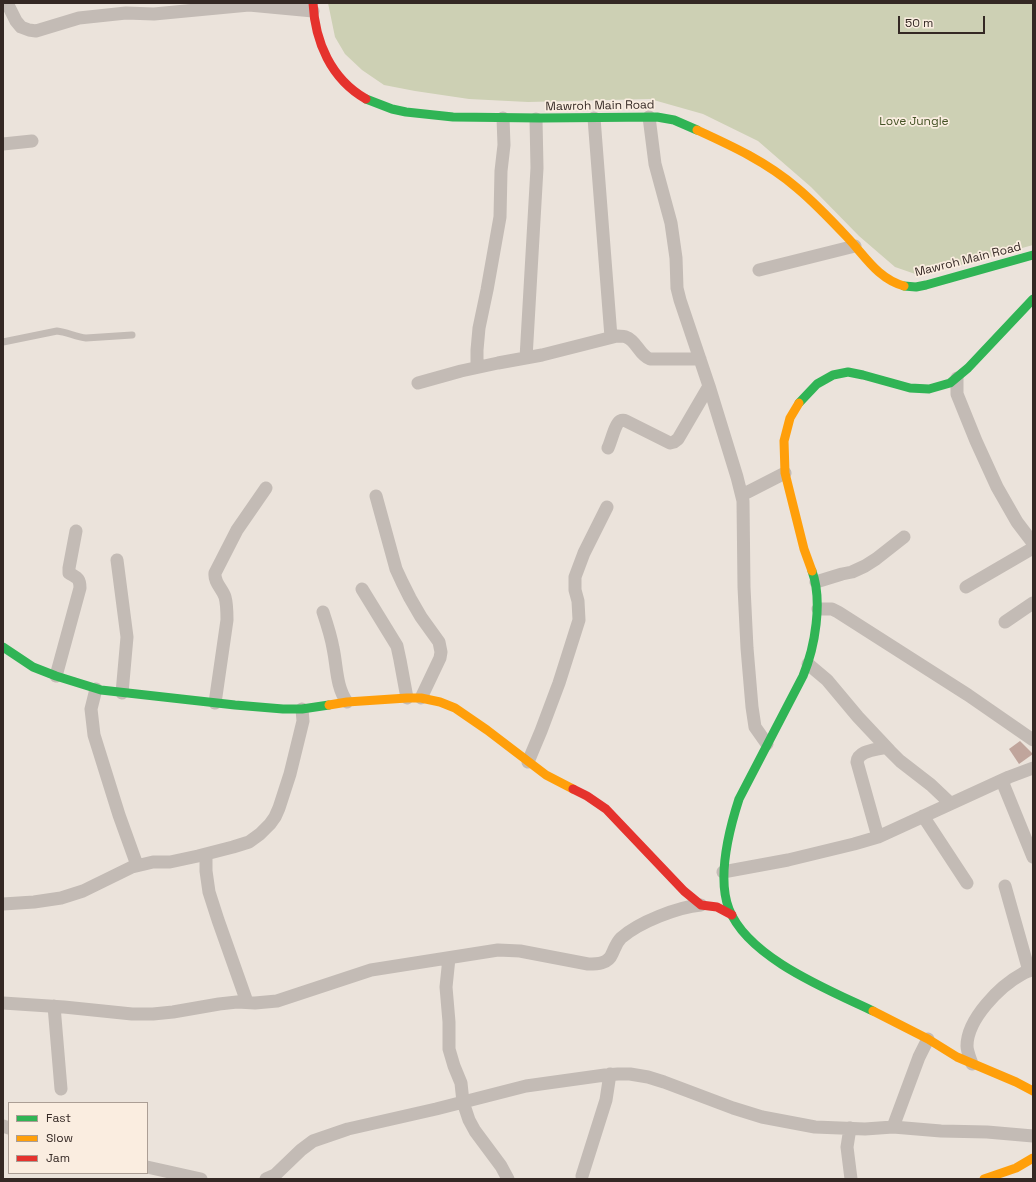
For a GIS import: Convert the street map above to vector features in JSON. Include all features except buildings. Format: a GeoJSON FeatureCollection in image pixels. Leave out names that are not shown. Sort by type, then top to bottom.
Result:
{"type":"FeatureCollection","features":[{"type":"Feature","properties":{"kind":"street"},"geometry":{"type":"LineString","coordinates":[[8,3],[16,21],[22,27],[36,31],[79,18],[126,13],[154,14],[249,5],[313,7]]}},
{"type":"Feature","properties":{"kind":"street","name":"Mawroh Main Road"},"geometry":{"type":"LineString","coordinates":[[313,7],[318,34],[329,64],[339,78],[349,88],[363,98],[392,109],[461,118],[661,117],[686,124],[741,150],[790,181],[808,197],[874,268],[895,284],[908,287],[922,286],[1033,255]]}},
{"type":"Feature","properties":{"kind":"street"},"geometry":{"type":"LineString","coordinates":[[649,117],[655,164],[671,223],[676,258],[677,288],[742,495],[744,588],[752,707],[755,728],[767,744]]}},
{"type":"Feature","properties":{"kind":"street"},"geometry":{"type":"LineString","coordinates":[[477,367],[479,328],[500,217],[501,171],[504,145],[503,118]]}},
{"type":"Feature","properties":{"kind":"street"},"geometry":{"type":"LineString","coordinates":[[526,358],[537,168],[536,118]]}},
{"type":"Feature","properties":{"kind":"street"},"geometry":{"type":"LineString","coordinates":[[594,118],[611,337]]}},
{"type":"Feature","properties":{"kind":"street"},"geometry":{"type":"LineString","coordinates":[[3,144],[32,141]]}},
{"type":"Feature","properties":{"kind":"street"},"geometry":{"type":"LineString","coordinates":[[759,270],[855,246]]}},
{"type":"Feature","properties":{"kind":"street"},"geometry":{"type":"LineString","coordinates":[[1033,299],[968,368],[950,383],[929,389],[910,388],[848,372],[833,375],[817,384],[801,401],[790,418],[784,441],[785,473],[804,549],[816,582],[818,609],[808,664],[792,698],[739,799],[732,821],[724,857],[725,891],[729,909],[738,926],[768,955],[809,981],[878,1013],[928,1039],[957,1057],[1016,1082],[1033,1091]]}},
{"type":"Feature","properties":{"kind":"street"},"geometry":{"type":"LineString","coordinates":[[418,384],[477,367],[542,355],[617,336],[626,336],[646,357],[700,359]]}},
{"type":"Feature","properties":{"kind":"street"},"geometry":{"type":"LineString","coordinates":[[957,378],[957,394],[976,441],[994,480],[1017,522],[1033,543]]}},
{"type":"Feature","properties":{"kind":"street"},"geometry":{"type":"LineString","coordinates":[[608,448],[616,426],[622,420],[670,443],[674,442],[678,439],[709,386]]}},
{"type":"Feature","properties":{"kind":"street"},"geometry":{"type":"LineString","coordinates":[[742,495],[785,473]]}},
{"type":"Feature","properties":{"kind":"street"},"geometry":{"type":"LineString","coordinates":[[215,703],[227,620],[227,608],[224,596],[214,578],[214,573],[237,530],[266,488]]}},
{"type":"Feature","properties":{"kind":"street"},"geometry":{"type":"LineString","coordinates":[[376,496],[390,552],[402,582],[421,617],[439,642],[441,648],[440,658],[421,698]]}},
{"type":"Feature","properties":{"kind":"street"},"geometry":{"type":"LineString","coordinates":[[528,762],[559,683],[580,620],[575,590],[575,577],[584,553],[607,507]]}},
{"type":"Feature","properties":{"kind":"street"},"geometry":{"type":"LineString","coordinates":[[56,676],[80,588],[78,578],[69,573],[76,531]]}},
{"type":"Feature","properties":{"kind":"street"},"geometry":{"type":"LineString","coordinates":[[816,582],[852,572],[865,566],[876,560],[904,537]]}},
{"type":"Feature","properties":{"kind":"street"},"geometry":{"type":"LineString","coordinates":[[966,588],[1033,548]]}},
{"type":"Feature","properties":{"kind":"street"},"geometry":{"type":"LineString","coordinates":[[117,560],[127,637],[122,693]]}},
{"type":"Feature","properties":{"kind":"street"},"geometry":{"type":"LineString","coordinates":[[362,589],[397,646],[407,698]]}},
{"type":"Feature","properties":{"kind":"street"},"geometry":{"type":"LineString","coordinates":[[1005,622],[1033,603]]}},
{"type":"Feature","properties":{"kind":"street"},"geometry":{"type":"LineString","coordinates":[[818,609],[832,609],[838,612],[968,695],[1033,740]]}},
{"type":"Feature","properties":{"kind":"street"},"geometry":{"type":"LineString","coordinates":[[323,612],[334,649],[340,689],[347,702]]}},
{"type":"Feature","properties":{"kind":"street"},"geometry":{"type":"LineString","coordinates":[[3,647],[33,667],[56,676],[101,690],[122,693],[283,709],[302,709],[347,702],[407,698],[421,698],[440,702],[455,708],[487,730],[546,775],[587,796],[606,809],[684,891],[701,905]]}},
{"type":"Feature","properties":{"kind":"street"},"geometry":{"type":"LineString","coordinates":[[808,664],[827,680],[858,717],[900,761],[931,785],[950,803]]}},
{"type":"Feature","properties":{"kind":"street"},"geometry":{"type":"LineString","coordinates":[[96,688],[91,709],[94,735],[137,866]]}},
{"type":"Feature","properties":{"kind":"street"},"geometry":{"type":"LineString","coordinates":[[3,904],[34,902],[61,898],[83,891],[132,866],[153,862],[170,862],[249,842],[260,834],[275,817],[286,790],[302,721],[302,709]]}},
{"type":"Feature","properties":{"kind":"street"},"geometry":{"type":"LineString","coordinates":[[878,837],[857,759],[865,752],[886,747]]}},
{"type":"Feature","properties":{"kind":"street"},"geometry":{"type":"LineString","coordinates":[[724,872],[788,860],[878,837],[950,803],[1033,768]]}},
{"type":"Feature","properties":{"kind":"street"},"geometry":{"type":"LineString","coordinates":[[1002,780],[1033,857]]}},
{"type":"Feature","properties":{"kind":"street"},"geometry":{"type":"LineString","coordinates":[[924,816],[967,883]]}},
{"type":"Feature","properties":{"kind":"street"},"geometry":{"type":"LineString","coordinates":[[206,854],[206,872],[209,892],[247,1002]]}},
{"type":"Feature","properties":{"kind":"street"},"geometry":{"type":"LineString","coordinates":[[972,1064],[967,1046],[970,1032],[978,1014],[1005,986],[1022,974],[1031,970],[1004,886]]}},
{"type":"Feature","properties":{"kind":"street"},"geometry":{"type":"LineString","coordinates":[[3,1003],[54,1006],[132,1014],[153,1014],[220,1004],[278,1001],[371,970],[498,950],[596,964],[608,960],[612,955],[615,945],[621,938],[634,929],[668,912],[690,906],[701,905],[718,907],[732,915]]}},
{"type":"Feature","properties":{"kind":"street"},"geometry":{"type":"LineString","coordinates":[[449,958],[446,987],[449,1022],[449,1049],[461,1083],[463,1102],[469,1120],[475,1131],[494,1156],[508,1179]]}},
{"type":"Feature","properties":{"kind":"street"},"geometry":{"type":"LineString","coordinates":[[54,1006],[61,1089]]}},
{"type":"Feature","properties":{"kind":"street"},"geometry":{"type":"LineString","coordinates":[[893,1127],[918,1057],[928,1039]]}},
{"type":"Feature","properties":{"kind":"street"},"geometry":{"type":"LineString","coordinates":[[582,1176],[606,1100],[610,1074]]}},
{"type":"Feature","properties":{"kind":"street"},"geometry":{"type":"LineString","coordinates":[[266,1179],[274,1175],[313,1141],[348,1129],[436,1109],[526,1086],[610,1074],[630,1074],[659,1080],[733,1108],[762,1117],[815,1127],[865,1129],[893,1127],[1033,1136]]}},
{"type":"Feature","properties":{"kind":"street"},"geometry":{"type":"LineString","coordinates":[[850,1128],[847,1147],[852,1179]]}},
{"type":"Feature","properties":{"kind":"street"},"geometry":{"type":"LineString","coordinates":[[984,1179],[1006,1173],[1029,1162],[1033,1158]]}},
{"type":"Feature","properties":{"kind":"street"},"geometry":{"type":"LineString","coordinates":[[148,1167],[201,1179]]}},
{"type":"Feature","properties":{"kind":"lane"},"geometry":{"type":"LineString","coordinates":[[3,342],[57,331],[86,338],[132,335]]}},
{"type":"Feature","properties":{"kind":"green space","name":"Love Jungle"},"geometry":{"type":"Polygon","coordinates":[[[328,3],[1033,3],[1033,245],[921,276],[895,267],[859,236],[811,187],[758,141],[703,114],[650,99],[528,102],[469,99],[384,85],[362,70],[345,54],[335,37],[328,3]]]}},
{"type":"Feature","properties":{"kind":"traffic: fast"},"geometry":{"type":"LineString","coordinates":[[366,99],[392,109],[406,112],[453,117],[657,117],[674,120],[697,130]]}},
{"type":"Feature","properties":{"kind":"traffic: fast"},"geometry":{"type":"LineString","coordinates":[[904,286],[916,287],[926,285],[1033,255]]}},
{"type":"Feature","properties":{"kind":"traffic: fast"},"geometry":{"type":"LineString","coordinates":[[799,403],[817,384],[833,375],[848,372],[910,388],[929,389],[950,383],[968,368],[1033,299]]}},
{"type":"Feature","properties":{"kind":"traffic: fast"},"geometry":{"type":"LineString","coordinates":[[812,571],[817,596],[817,610],[811,652],[803,676],[739,799],[728,839],[724,869],[724,883],[729,909],[739,927],[753,943],[771,957],[813,982],[873,1011]]}},
{"type":"Feature","properties":{"kind":"traffic: fast"},"geometry":{"type":"LineString","coordinates":[[3,647],[33,667],[101,690],[283,709],[302,709],[329,705]]}},
{"type":"Feature","properties":{"kind":"traffic: slow"},"geometry":{"type":"LineString","coordinates":[[697,130],[749,155],[786,179],[823,212],[872,266],[887,278],[904,286]]}},
{"type":"Feature","properties":{"kind":"traffic: slow"},"geometry":{"type":"LineString","coordinates":[[799,403],[790,418],[784,441],[785,473],[804,549],[812,571]]}},
{"type":"Feature","properties":{"kind":"traffic: slow"},"geometry":{"type":"LineString","coordinates":[[329,705],[347,702],[407,698],[421,698],[440,702],[455,708],[487,730],[546,775],[573,789]]}},
{"type":"Feature","properties":{"kind":"traffic: slow"},"geometry":{"type":"LineString","coordinates":[[873,1011],[928,1039],[957,1057],[1016,1082],[1033,1091]]}},
{"type":"Feature","properties":{"kind":"traffic: slow"},"geometry":{"type":"LineString","coordinates":[[984,1179],[1016,1168],[1033,1158]]}},
{"type":"Feature","properties":{"kind":"traffic: jam"},"geometry":{"type":"LineString","coordinates":[[313,3],[317,32],[327,58],[343,81],[366,99]]}},
{"type":"Feature","properties":{"kind":"traffic: jam"},"geometry":{"type":"LineString","coordinates":[[573,789],[587,796],[606,809],[684,891],[701,905],[717,907],[732,915]]}}]}
